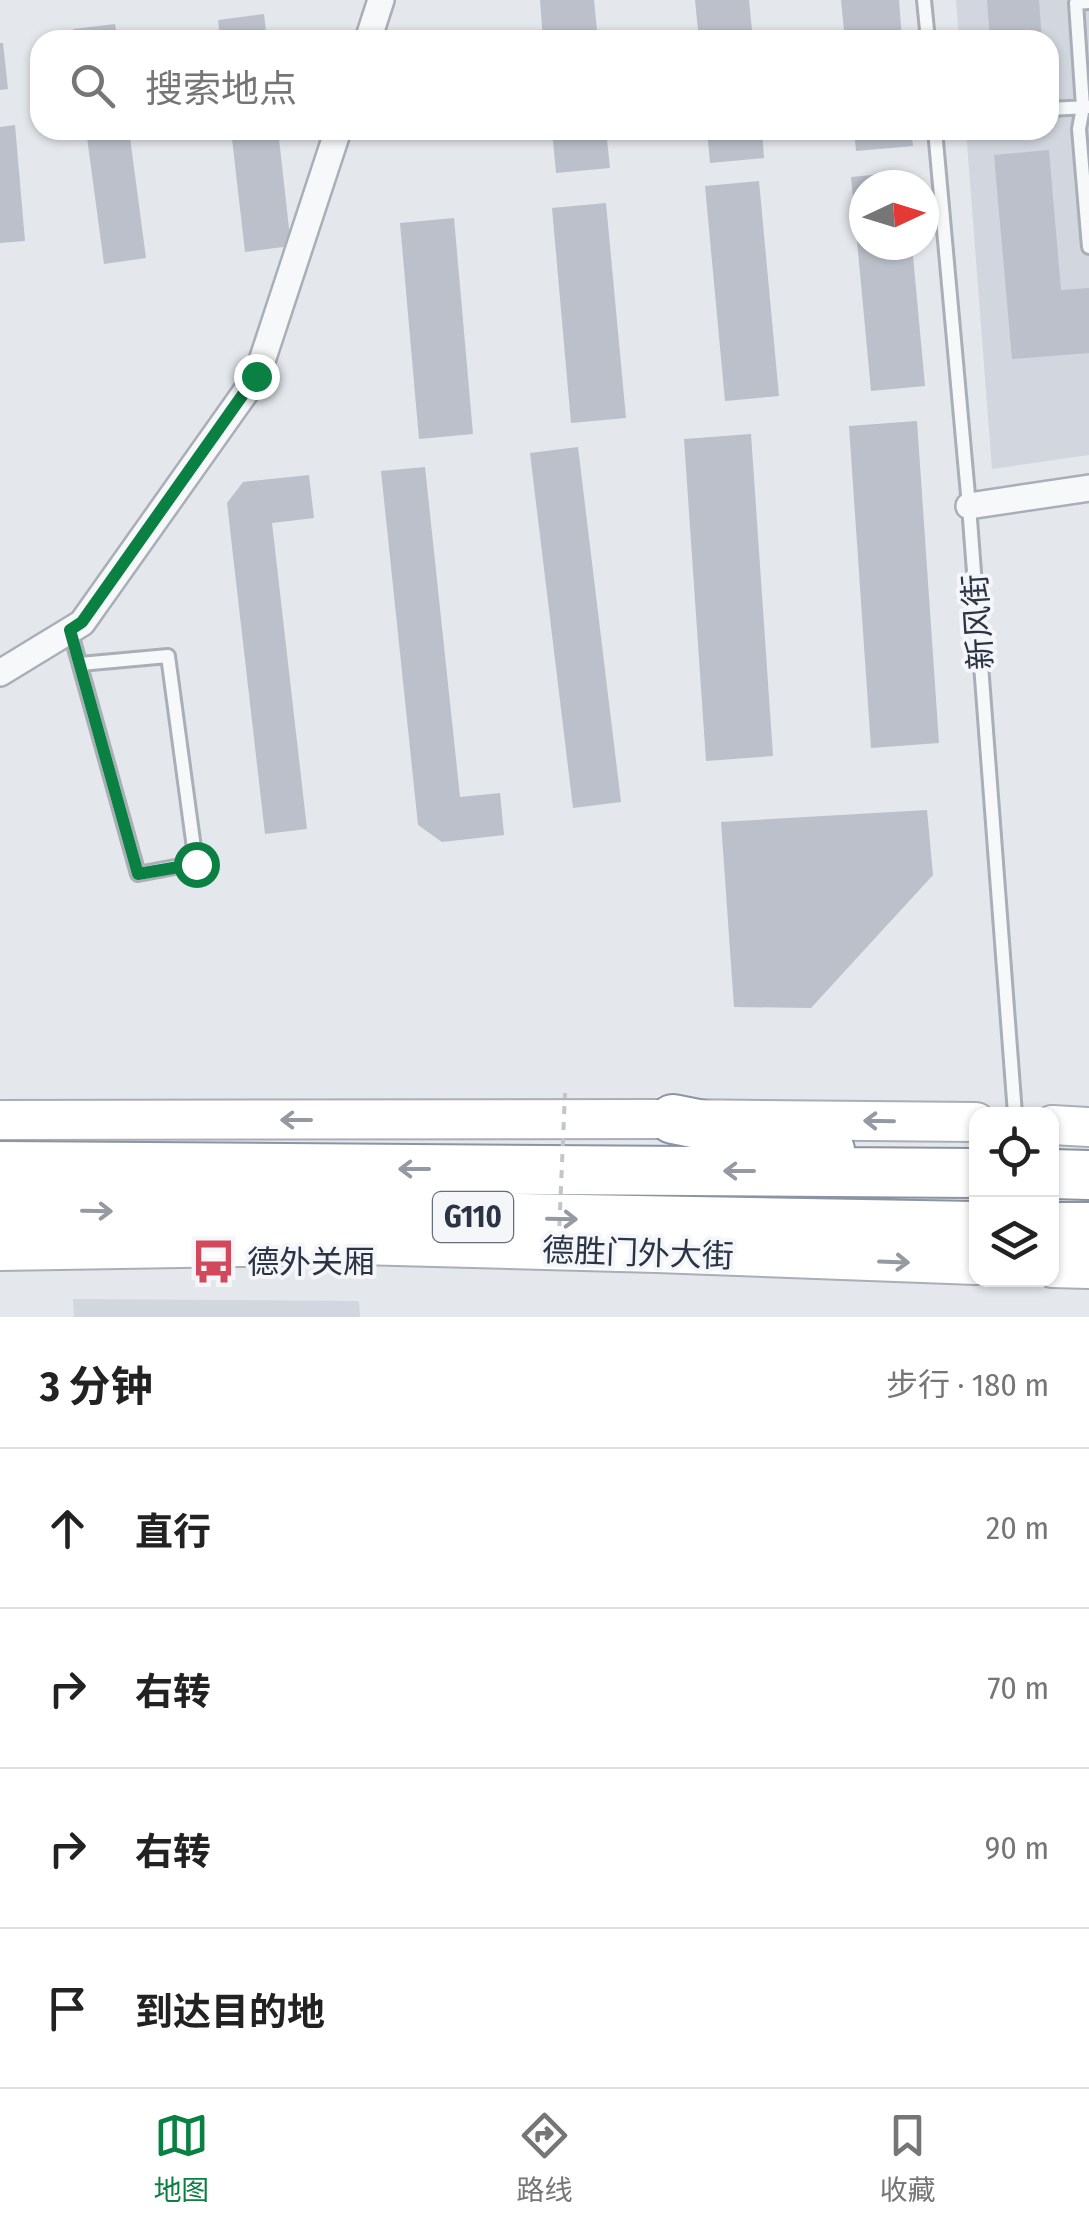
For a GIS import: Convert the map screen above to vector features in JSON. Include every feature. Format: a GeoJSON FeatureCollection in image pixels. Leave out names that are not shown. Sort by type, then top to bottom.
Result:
{"type":"FeatureCollection","features":[{"type":"Feature","properties":{"kind":"highway"},"geometry":{"type":"LineString","coordinates":[[674,1120],[959,1173]]}},
{"type":"Feature","properties":{"kind":"highway","name":"G110"},"geometry":{"type":"LineString","coordinates":[[0,1166],[959,1173]]}},
{"type":"Feature","properties":{"kind":"highway"},"geometry":{"type":"LineString","coordinates":[[1059,1174],[1089,1175]]}},
{"type":"Feature","properties":{"kind":"highway","name":"德胜门外大街"},"geometry":{"type":"LineString","coordinates":[[0,1209],[962,1226]]}},
{"type":"Feature","properties":{"kind":"highway"},"geometry":{"type":"LineString","coordinates":[[657,1253],[962,1226]]}},
{"type":"Feature","properties":{"kind":"highway"},"geometry":{"type":"LineString","coordinates":[[1059,1227],[1089,1228]]}},
{"type":"Feature","properties":{"kind":"street"},"geometry":{"type":"LineString","coordinates":[[371,30],[381,0]]}},
{"type":"Feature","properties":{"kind":"street"},"geometry":{"type":"LineString","coordinates":[[0,673],[82,622],[256,376],[335,140]]}},
{"type":"Feature","properties":{"kind":"street"},"geometry":{"type":"LineString","coordinates":[[969,506],[1089,488]]}},
{"type":"Feature","properties":{"kind":"street"},"geometry":{"type":"LineString","coordinates":[[0,1120],[969,1122]]}},
{"type":"Feature","properties":{"kind":"street"},"geometry":{"type":"LineString","coordinates":[[1059,1125],[1089,1127]]}},
{"type":"Feature","properties":{"kind":"street","name":"德胜门外大街"},"geometry":{"type":"LineString","coordinates":[[0,1251],[359,1245],[969,1265]]}},
{"type":"Feature","properties":{"kind":"street"},"geometry":{"type":"LineString","coordinates":[[1059,1268],[1089,1269]]}},
{"type":"Feature","properties":{"kind":"lane"},"geometry":{"type":"LineString","coordinates":[[924,0],[927,30]]}},
{"type":"Feature","properties":{"kind":"lane"},"geometry":{"type":"LineString","coordinates":[[1089,2],[1076,3],[1086,107],[1078,129],[1089,247]]}},
{"type":"Feature","properties":{"kind":"lane"},"geometry":{"type":"LineString","coordinates":[[1059,108],[1086,107]]}},
{"type":"Feature","properties":{"kind":"lane","name":"新风街"},"geometry":{"type":"LineString","coordinates":[[936,140],[969,506],[1014,1107]]}},
{"type":"Feature","properties":{"kind":"lane"},"geometry":{"type":"LineString","coordinates":[[70,630],[138,874],[196,864],[168,656],[80,664]]}},
{"type":"Feature","properties":{"kind":"path"},"geometry":{"type":"LineString","coordinates":[[558,1258],[565,1093]]}},
{"type":"Feature","properties":{"kind":"shaded area"},"geometry":{"type":"Polygon","coordinates":[[[956,0],[1089,0],[1089,455],[992,469],[967,140],[1059,140],[1059,30],[958,30],[956,0]]]}},
{"type":"Feature","properties":{"kind":"shaded area"},"geometry":{"type":"Polygon","coordinates":[[[73,1299],[359,1301],[360,1317],[74,1317],[73,1299]]]}},
{"type":"Feature","properties":{"kind":"building"},"geometry":{"type":"Polygon","coordinates":[[[540,0],[594,0],[597,30],[542,30],[540,0]]]}},
{"type":"Feature","properties":{"kind":"building"},"geometry":{"type":"Polygon","coordinates":[[[695,0],[749,0],[752,30],[698,30],[695,0]]]}},
{"type":"Feature","properties":{"kind":"building"},"geometry":{"type":"Polygon","coordinates":[[[841,0],[899,0],[901,30],[844,30],[841,0]]]}},
{"type":"Feature","properties":{"kind":"building"},"geometry":{"type":"Polygon","coordinates":[[[987,0],[1039,0],[1041,30],[989,30],[987,0]]]}},
{"type":"Feature","properties":{"kind":"building"},"geometry":{"type":"Polygon","coordinates":[[[264,14],[266,30],[219,30],[218,20],[264,14]]]}},
{"type":"Feature","properties":{"kind":"building"},"geometry":{"type":"Polygon","coordinates":[[[115,24],[116,30],[73,30],[115,24]]]}},
{"type":"Feature","properties":{"kind":"building"},"geometry":{"type":"Polygon","coordinates":[[[0,43],[8,89],[0,90],[0,43]]]}},
{"type":"Feature","properties":{"kind":"building"},"geometry":{"type":"Polygon","coordinates":[[[15,125],[25,241],[0,243],[0,127],[15,125]]]}},
{"type":"Feature","properties":{"kind":"building"},"geometry":{"type":"Polygon","coordinates":[[[87,140],[130,140],[146,258],[104,264],[87,140]]]}},
{"type":"Feature","properties":{"kind":"building"},"geometry":{"type":"Polygon","coordinates":[[[232,140],[279,140],[291,246],[245,252],[232,140]]]}},
{"type":"Feature","properties":{"kind":"building"},"geometry":{"type":"Polygon","coordinates":[[[553,140],[607,140],[610,168],[556,173],[553,140]]]}},
{"type":"Feature","properties":{"kind":"building"},"geometry":{"type":"Polygon","coordinates":[[[708,140],[763,140],[764,158],[710,163],[708,140]]]}},
{"type":"Feature","properties":{"kind":"building"},"geometry":{"type":"Polygon","coordinates":[[[855,140],[912,140],[913,146],[856,151],[855,140]]]}},
{"type":"Feature","properties":{"kind":"building"},"geometry":{"type":"Polygon","coordinates":[[[1049,150],[1061,290],[1089,288],[1089,353],[1012,359],[994,155],[1049,150]]]}},
{"type":"Feature","properties":{"kind":"building"},"geometry":{"type":"Polygon","coordinates":[[[759,181],[779,396],[725,401],[705,186],[759,181]]]}},
{"type":"Feature","properties":{"kind":"building"},"geometry":{"type":"Polygon","coordinates":[[[606,203],[626,418],[571,423],[552,208],[606,203]]]}},
{"type":"Feature","properties":{"kind":"building"},"geometry":{"type":"Polygon","coordinates":[[[454,218],[473,434],[419,439],[400,223],[454,218]]]}},
{"type":"Feature","properties":{"kind":"building"},"geometry":{"type":"Polygon","coordinates":[[[859,260],[913,260],[925,386],[871,391],[859,260]]]}},
{"type":"Feature","properties":{"kind":"building"},"geometry":{"type":"Polygon","coordinates":[[[917,421],[939,743],[871,748],[849,426],[917,421]]]}},
{"type":"Feature","properties":{"kind":"building"},"geometry":{"type":"Polygon","coordinates":[[[751,434],[773,756],[706,761],[684,439],[751,434]]]}},
{"type":"Feature","properties":{"kind":"building"},"geometry":{"type":"Polygon","coordinates":[[[578,447],[621,802],[573,808],[530,453],[578,447]]]}},
{"type":"Feature","properties":{"kind":"building"},"geometry":{"type":"Polygon","coordinates":[[[425,467],[460,797],[500,793],[504,835],[442,842],[418,825],[381,471],[425,467]]]}},
{"type":"Feature","properties":{"kind":"building"},"geometry":{"type":"Polygon","coordinates":[[[309,475],[314,518],[272,523],[307,829],[265,834],[227,503],[243,482],[309,475]]]}},
{"type":"Feature","properties":{"kind":"building"},"geometry":{"type":"Polygon","coordinates":[[[927,810],[933,875],[811,1008],[734,1007],[721,822],[927,810]]]}},
{"type":"Feature","properties":{"kind":"place","name":"德外关厢"},"geometry":{"type":"Point","coordinates":[214,1262]}},
{"type":"Feature","properties":{"kind":"route"},"geometry":{"type":"LineString","coordinates":[[196,864],[138,874],[70,630],[82,622],[256,376]]}}]}
